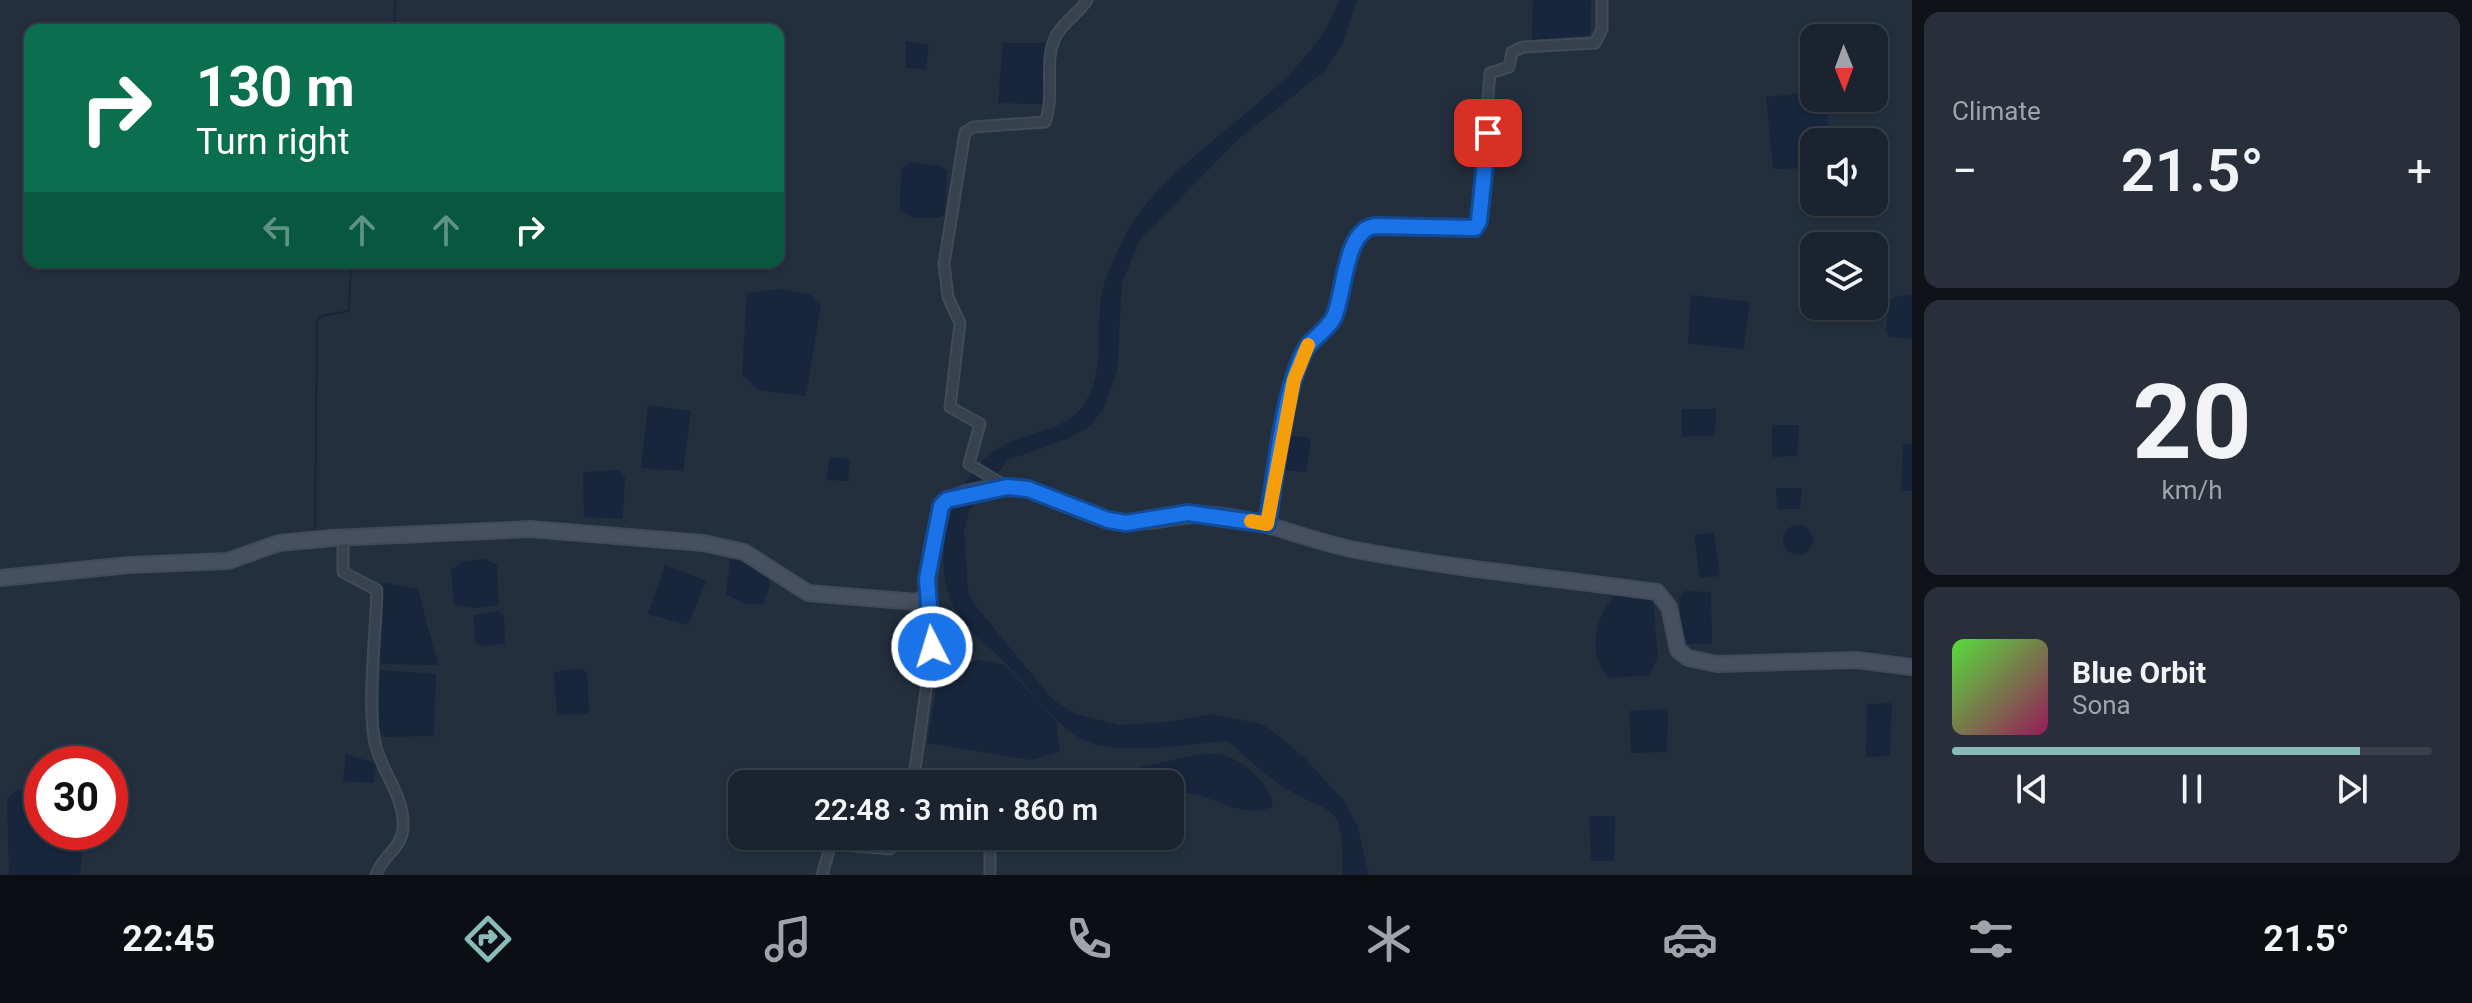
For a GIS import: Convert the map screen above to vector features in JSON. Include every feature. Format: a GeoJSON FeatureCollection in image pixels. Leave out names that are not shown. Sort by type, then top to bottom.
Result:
{"type":"FeatureCollection","features":[{"type":"Feature","properties":{"kind":"main road"},"geometry":{"type":"LineString","coordinates":[[0,578],[129,565],[228,561],[279,543],[530,529],[636,535],[703,543],[744,552],[808,593],[917,602],[927,595],[932,547],[941,506],[952,498],[1001,486],[1028,489],[1108,520],[1126,523],[1188,513],[1267,524],[1320,543],[1412,560],[1657,592],[1669,607],[1678,650],[1701,662],[1856,660],[1912,667]]}},
{"type":"Feature","properties":{"kind":"street"},"geometry":{"type":"LineString","coordinates":[[1001,486],[973,467],[968,460],[980,424],[950,407],[960,323],[948,297],[944,264],[965,132],[973,127],[1045,122],[1050,104],[1051,54],[1058,33],[1087,0]]}},
{"type":"Feature","properties":{"kind":"street"},"geometry":{"type":"LineString","coordinates":[[1267,524],[1294,380],[1303,354],[1334,316],[1357,238],[1367,227],[1375,226],[1477,226],[1490,73],[1509,67],[1512,52],[1523,47],[1595,43],[1602,29],[1602,0]]}},
{"type":"Feature","properties":{"kind":"street"},"geometry":{"type":"LineString","coordinates":[[343,538],[343,572],[377,590],[374,741],[403,811],[403,834],[394,851],[380,862],[376,875]]}},
{"type":"Feature","properties":{"kind":"street"},"geometry":{"type":"LineString","coordinates":[[915,770],[932,647],[927,595]]}},
{"type":"Feature","properties":{"kind":"street"},"geometry":{"type":"LineString","coordinates":[[822,875],[829,850]]}},
{"type":"Feature","properties":{"kind":"street"},"geometry":{"type":"LineString","coordinates":[[990,850],[990,875]]}},
{"type":"Feature","properties":{"kind":"water"},"geometry":{"type":"Polygon","coordinates":[[[1339,0],[1357,0],[1343,43],[1325,71],[1240,138],[1140,239],[1122,283],[1117,371],[1104,408],[1091,425],[1072,437],[1008,460],[969,511],[964,531],[968,591],[974,604],[1053,700],[1076,714],[1120,725],[1167,722],[1212,714],[1261,724],[1304,757],[1344,801],[1357,825],[1369,875],[1342,875],[1340,831],[1330,812],[1275,781],[1227,741],[1129,748],[1109,747],[1078,737],[1049,712],[964,623],[949,596],[944,574],[944,550],[955,503],[980,463],[1007,443],[1065,422],[1082,407],[1090,394],[1099,353],[1101,296],[1115,257],[1135,219],[1185,165],[1276,87],[1302,60],[1324,31],[1339,0]]]}},
{"type":"Feature","properties":{"kind":"water"},"geometry":{"type":"Polygon","coordinates":[[[1533,0],[1591,0],[1590,35],[1532,40],[1533,0]]]}},
{"type":"Feature","properties":{"kind":"water"},"geometry":{"type":"Polygon","coordinates":[[[906,41],[929,45],[926,69],[906,68],[906,41]]]}},
{"type":"Feature","properties":{"kind":"water"},"geometry":{"type":"Polygon","coordinates":[[[1003,43],[1046,43],[1042,104],[998,103],[1003,43]]]}},
{"type":"Feature","properties":{"kind":"water"},"geometry":{"type":"Polygon","coordinates":[[[1800,93],[1800,112],[1827,112],[1828,128],[1800,128],[1800,168],[1773,169],[1766,97],[1800,93]]]}},
{"type":"Feature","properties":{"kind":"water"},"geometry":{"type":"Polygon","coordinates":[[[910,162],[941,166],[947,172],[945,213],[940,218],[914,218],[900,210],[901,169],[910,162]]]}},
{"type":"Feature","properties":{"kind":"water"},"geometry":{"type":"Polygon","coordinates":[[[779,289],[809,294],[821,304],[806,396],[757,390],[742,374],[747,293],[779,289]]]}},
{"type":"Feature","properties":{"kind":"water"},"geometry":{"type":"Polygon","coordinates":[[[1691,295],[1750,302],[1744,349],[1688,344],[1691,295]]]}},
{"type":"Feature","properties":{"kind":"water"},"geometry":{"type":"Polygon","coordinates":[[[1912,295],[1912,339],[1890,337],[1886,332],[1888,302],[1895,297],[1912,295]]]}},
{"type":"Feature","properties":{"kind":"water"},"geometry":{"type":"Polygon","coordinates":[[[648,405],[691,411],[683,471],[641,468],[648,405]]]}},
{"type":"Feature","properties":{"kind":"water"},"geometry":{"type":"Polygon","coordinates":[[[1682,409],[1716,409],[1715,435],[1682,437],[1682,409]]]}},
{"type":"Feature","properties":{"kind":"water"},"geometry":{"type":"Polygon","coordinates":[[[1772,425],[1799,425],[1797,456],[1772,457],[1772,425]]]}},
{"type":"Feature","properties":{"kind":"water"},"geometry":{"type":"Polygon","coordinates":[[[1286,435],[1311,438],[1306,472],[1279,470],[1286,435]]]}},
{"type":"Feature","properties":{"kind":"water"},"geometry":{"type":"Polygon","coordinates":[[[1903,443],[1912,444],[1912,491],[1901,491],[1903,443]]]}},
{"type":"Feature","properties":{"kind":"water"},"geometry":{"type":"Polygon","coordinates":[[[829,457],[850,459],[848,481],[827,480],[829,457]]]}},
{"type":"Feature","properties":{"kind":"water"},"geometry":{"type":"Polygon","coordinates":[[[620,470],[625,477],[623,519],[584,517],[583,472],[620,470]]]}},
{"type":"Feature","properties":{"kind":"water"},"geometry":{"type":"Polygon","coordinates":[[[1776,488],[1802,488],[1800,509],[1777,509],[1776,488]]]}},
{"type":"Feature","properties":{"kind":"water"},"geometry":{"type":"Polygon","coordinates":[[[1798,525],[1804,526],[1812,534],[1812,546],[1804,554],[1798,555],[1792,554],[1784,546],[1783,540],[1784,534],[1792,526],[1798,525]]]}},
{"type":"Feature","properties":{"kind":"water"},"geometry":{"type":"Polygon","coordinates":[[[1714,532],[1720,576],[1700,578],[1694,535],[1714,532]]]}},
{"type":"Feature","properties":{"kind":"water"},"geometry":{"type":"Polygon","coordinates":[[[485,559],[497,565],[499,605],[477,608],[454,605],[451,570],[461,562],[485,559]]]}},
{"type":"Feature","properties":{"kind":"water"},"geometry":{"type":"Polygon","coordinates":[[[730,559],[743,559],[767,574],[770,586],[763,604],[745,604],[726,594],[730,559]]]}},
{"type":"Feature","properties":{"kind":"water"},"geometry":{"type":"Polygon","coordinates":[[[665,565],[706,581],[688,625],[648,614],[665,565]]]}},
{"type":"Feature","properties":{"kind":"water"},"geometry":{"type":"Polygon","coordinates":[[[381,582],[418,589],[438,665],[382,664],[378,658],[381,582]]]}},
{"type":"Feature","properties":{"kind":"water"},"geometry":{"type":"Polygon","coordinates":[[[1685,591],[1711,592],[1712,644],[1682,644],[1679,598],[1685,591]]]}},
{"type":"Feature","properties":{"kind":"water"},"geometry":{"type":"Polygon","coordinates":[[[1618,593],[1649,597],[1653,602],[1658,655],[1650,675],[1609,678],[1597,657],[1599,622],[1618,593]]]}},
{"type":"Feature","properties":{"kind":"water"},"geometry":{"type":"Polygon","coordinates":[[[498,611],[504,616],[505,644],[483,646],[475,643],[474,615],[498,611]]]}},
{"type":"Feature","properties":{"kind":"water"},"geometry":{"type":"Polygon","coordinates":[[[981,660],[1005,665],[1056,721],[1060,752],[1031,760],[927,743],[939,670],[981,660]]]}},
{"type":"Feature","properties":{"kind":"water"},"geometry":{"type":"Polygon","coordinates":[[[580,668],[587,672],[589,714],[557,715],[554,672],[580,668]]]}},
{"type":"Feature","properties":{"kind":"water"},"geometry":{"type":"Polygon","coordinates":[[[380,670],[436,674],[434,736],[386,737],[379,733],[380,670]]]}},
{"type":"Feature","properties":{"kind":"water"},"geometry":{"type":"Polygon","coordinates":[[[1892,703],[1890,756],[1866,757],[1867,704],[1892,703]]]}},
{"type":"Feature","properties":{"kind":"water"},"geometry":{"type":"Polygon","coordinates":[[[1668,709],[1667,752],[1631,753],[1629,711],[1668,709]]]}},
{"type":"Feature","properties":{"kind":"water"},"geometry":{"type":"Polygon","coordinates":[[[346,754],[377,764],[373,783],[343,781],[346,754]]]}},
{"type":"Feature","properties":{"kind":"water"},"geometry":{"type":"Polygon","coordinates":[[[1196,755],[1230,757],[1247,767],[1262,782],[1268,790],[1272,807],[1245,810],[1184,793],[1184,770],[1135,770],[1196,755]]]}},
{"type":"Feature","properties":{"kind":"water"},"geometry":{"type":"Polygon","coordinates":[[[24,789],[24,850],[82,850],[78,875],[9,875],[7,799],[17,790],[24,789]]]}},
{"type":"Feature","properties":{"kind":"water"},"geometry":{"type":"Polygon","coordinates":[[[1589,816],[1615,816],[1614,861],[1591,861],[1589,816]]]}},
{"type":"Feature","properties":{"kind":"waterway"},"geometry":{"type":"LineString","coordinates":[[394,24],[395,0]]}},
{"type":"Feature","properties":{"kind":"waterway"},"geometry":{"type":"LineString","coordinates":[[315,529],[317,322],[321,316],[349,311],[351,268]]}},
{"type":"Feature","properties":{"kind":"slow traffic"},"geometry":{"type":"LineString","coordinates":[[1251,521],[1267,524],[1294,380],[1308,345]]}},
{"type":"Feature","properties":{"kind":"route"},"geometry":{"type":"LineString","coordinates":[[932,647],[927,579],[941,506],[952,498],[1007,487],[1028,489],[1108,520],[1126,523],[1188,513],[1267,524],[1294,380],[1303,354],[1334,316],[1357,238],[1367,227],[1375,226],[1475,228],[1479,221],[1488,133]]}}]}
